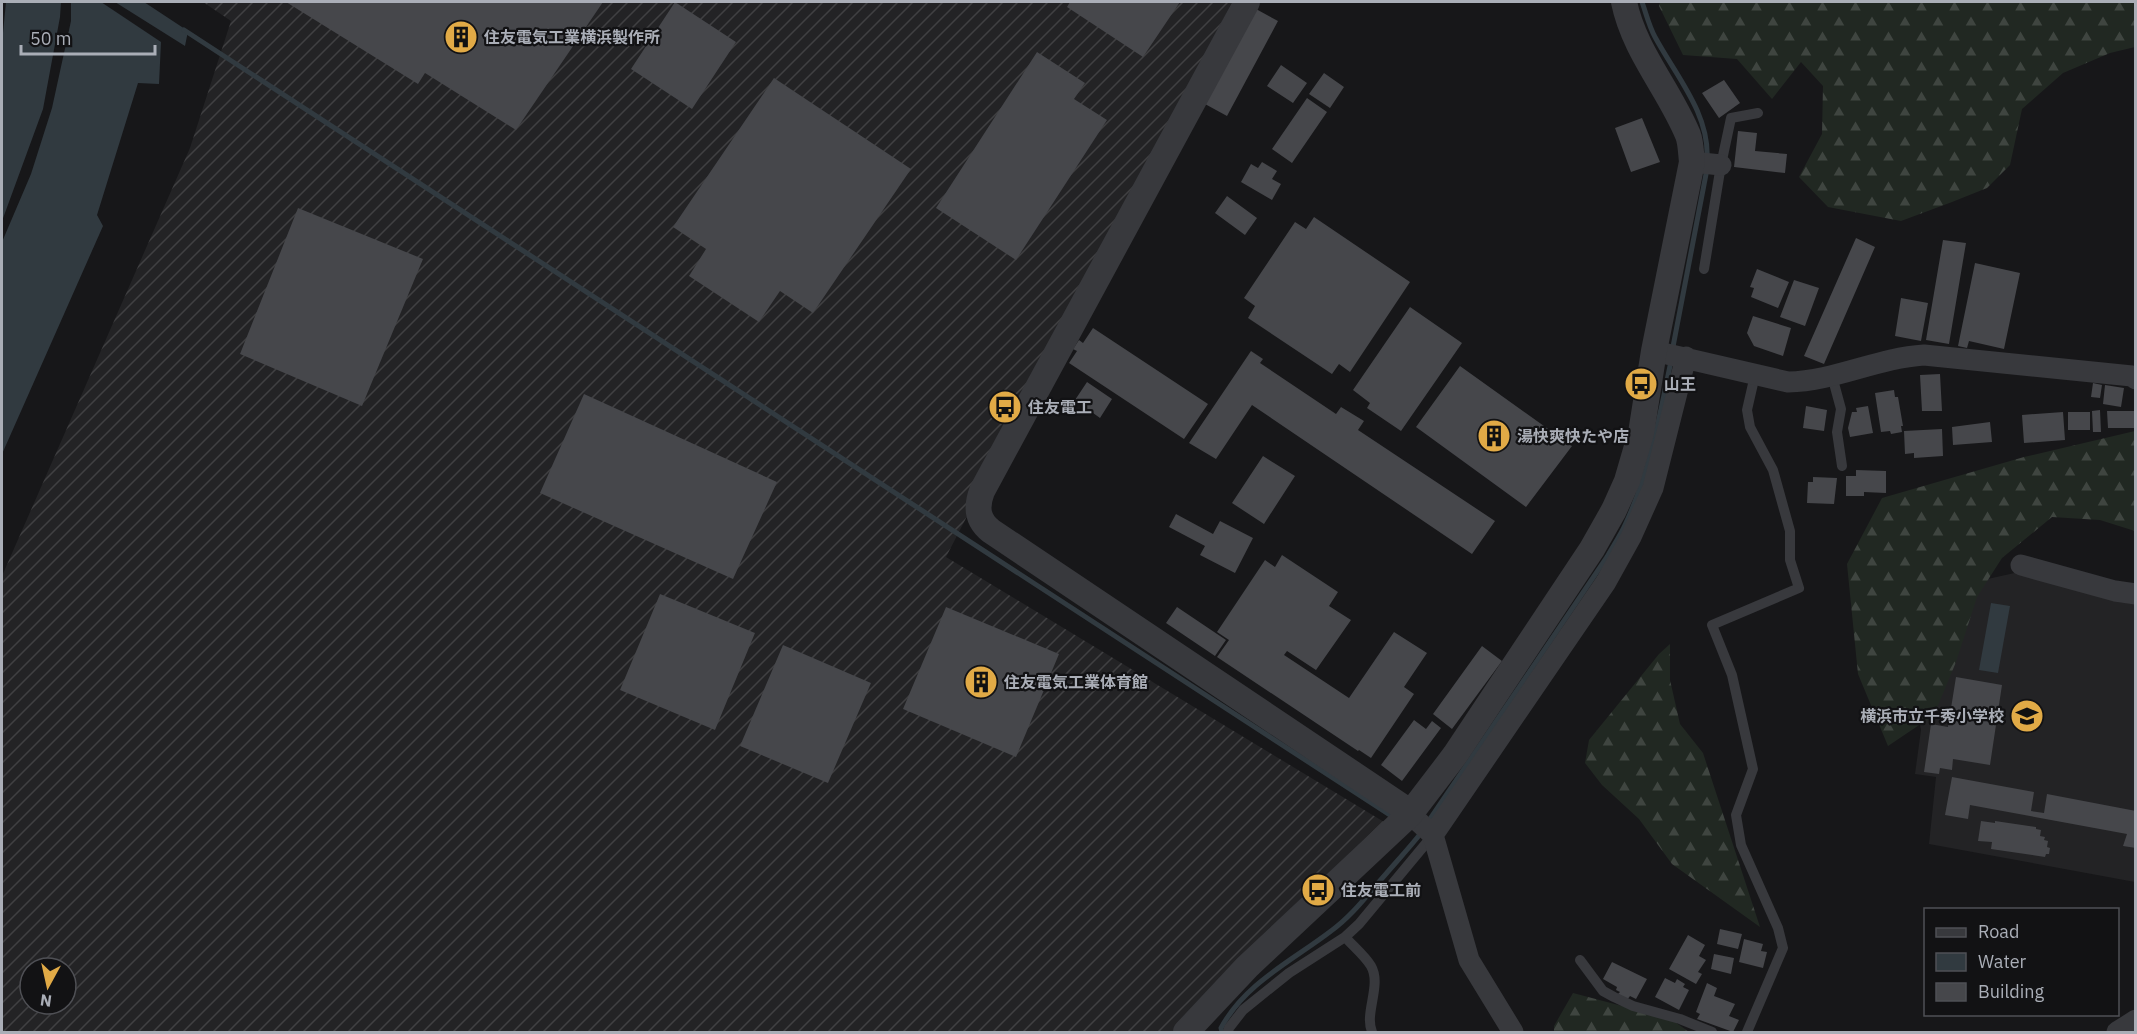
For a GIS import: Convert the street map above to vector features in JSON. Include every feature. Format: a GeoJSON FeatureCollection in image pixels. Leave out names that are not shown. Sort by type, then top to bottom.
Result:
{"type":"FeatureCollection","features":[{"type":"Feature","properties":{"kind":"street"},"geometry":{"type":"LineString","coordinates":[[1247,2],[982,491],[978,501],[978,512],[984,525],[991,531],[1391,799],[1418,825],[1469,960],[1513,1032]]}},
{"type":"Feature","properties":{"kind":"street"},"geometry":{"type":"LineString","coordinates":[[1418,825],[1455,754],[1558,602],[1614,510],[1627,481],[1641,433],[1654,351],[1705,163],[1641,48],[1628,21],[1624,2]]}},
{"type":"Feature","properties":{"kind":"street"},"geometry":{"type":"LineString","coordinates":[[1654,351],[1788,382],[1809,381],[1901,357],[1924,355],[2132,376],[2136,379]]}},
{"type":"Feature","properties":{"kind":"street"},"geometry":{"type":"LineString","coordinates":[[1193,1030],[1247,967],[1382,842],[1418,825],[1606,582],[1631,537],[1653,488],[1686,357]]}},
{"type":"Feature","properties":{"kind":"street"},"geometry":{"type":"LineString","coordinates":[[2020,565],[2115,591],[2136,594]]}},
{"type":"Feature","properties":{"kind":"street"},"geometry":{"type":"LineString","coordinates":[[2117,1032],[2136,1020]]}},
{"type":"Feature","properties":{"kind":"lane"},"geometry":{"type":"LineString","coordinates":[[1704,269],[1705,163],[1731,118],[1758,113]]}},
{"type":"Feature","properties":{"kind":"lane"},"geometry":{"type":"LineString","coordinates":[[1747,1032],[1783,948],[1778,928],[1741,845],[1736,816],[1753,769],[1732,675],[1712,625],[1799,588],[1790,560],[1790,531],[1773,470],[1750,427],[1747,410],[1755,375]]}},
{"type":"Feature","properties":{"kind":"lane"},"geometry":{"type":"LineString","coordinates":[[1832,376],[1841,409],[1838,432],[1842,466]]}},
{"type":"Feature","properties":{"kind":"lane"},"geometry":{"type":"LineString","coordinates":[[1228,1032],[1228,1028],[1243,1010],[1289,973],[1345,937],[1359,924],[1418,825]]}},
{"type":"Feature","properties":{"kind":"lane"},"geometry":{"type":"LineString","coordinates":[[1345,937],[1372,967],[1374,988],[1369,1025],[1372,1032]]}},
{"type":"Feature","properties":{"kind":"lane"},"geometry":{"type":"LineString","coordinates":[[1580,960],[1603,990],[1614,997],[1633,1006],[1680,1019],[1712,1032]]}},
{"type":"Feature","properties":{"kind":"shaded area"},"geometry":{"type":"Polygon","coordinates":[[[203,2],[1232,2],[946,557],[1389,825],[1172,1032],[2,1032],[2,576],[190,148],[231,21],[203,2]]]}},
{"type":"Feature","properties":{"kind":"shaded area","name":"横浜市立千秀小学校"},"geometry":{"type":"Polygon","coordinates":[[[2019,572],[2118,602],[2135,604],[2135,882],[1929,844],[1936,777],[1915,774],[1921,730],[1915,701],[1974,582],[2019,572]]]}},
{"type":"Feature","properties":{"kind":"green space"},"geometry":{"type":"Polygon","coordinates":[[[1660,2],[2135,2],[2135,47],[2110,53],[2063,73],[2022,109],[2010,165],[1987,188],[1901,221],[1828,207],[1799,177],[1822,134],[1823,86],[1801,62],[1772,99],[1737,59],[1683,55],[1659,6],[1660,2]]]}},
{"type":"Feature","properties":{"kind":"green space"},"geometry":{"type":"Polygon","coordinates":[[[2135,431],[2135,531],[2100,520],[2052,517],[2002,558],[1977,597],[1956,662],[1934,715],[1888,746],[1858,674],[1847,564],[1882,498],[2024,457],[2135,431]]]}},
{"type":"Feature","properties":{"kind":"green space"},"geometry":{"type":"Polygon","coordinates":[[[1670,644],[1670,680],[1680,724],[1703,753],[1760,927],[1672,864],[1639,819],[1602,785],[1585,763],[1589,740],[1659,654],[1670,644]]]}},
{"type":"Feature","properties":{"kind":"green space"},"geometry":{"type":"Polygon","coordinates":[[[1573,993],[1671,1019],[1689,1032],[1554,1032],[1554,1026],[1573,993]]]}},
{"type":"Feature","properties":{"kind":"water"},"geometry":{"type":"Polygon","coordinates":[[[6,2],[61,2],[43,109],[2,221],[2,43],[6,2]]]}},
{"type":"Feature","properties":{"kind":"water"},"geometry":{"type":"Polygon","coordinates":[[[71,2],[101,2],[161,42],[159,84],[138,83],[97,215],[103,226],[2,454],[2,242],[31,174],[52,108],[71,21],[71,2]]]}},
{"type":"Feature","properties":{"kind":"water"},"geometry":{"type":"Polygon","coordinates":[[[115,2],[144,2],[188,31],[185,46],[115,2]]]}},
{"type":"Feature","properties":{"kind":"water"},"geometry":{"type":"Polygon","coordinates":[[[1991,603],[2010,606],[1998,673],[1979,670],[1991,603]]]}},
{"type":"Feature","properties":{"kind":"building","name":"住友電気工業横浜製作所"},"geometry":{"type":"Polygon","coordinates":[[[286,2],[603,2],[516,130],[425,73],[418,84],[286,2]]]}},
{"type":"Feature","properties":{"kind":"building"},"geometry":{"type":"Polygon","coordinates":[[[675,2],[736,42],[692,109],[631,69],[675,2]]]}},
{"type":"Feature","properties":{"kind":"building"},"geometry":{"type":"Polygon","coordinates":[[[1070,2],[1180,2],[1143,57],[1067,7],[1070,2]]]}},
{"type":"Feature","properties":{"kind":"building"},"geometry":{"type":"Polygon","coordinates":[[[1256,9],[1278,21],[1227,116],[1205,104],[1256,9]]]}},
{"type":"Feature","properties":{"kind":"building"},"geometry":{"type":"Polygon","coordinates":[[[1037,52],[1085,83],[1074,99],[1107,120],[1016,260],[936,208],[1037,52]]]}},
{"type":"Feature","properties":{"kind":"building"},"geometry":{"type":"Polygon","coordinates":[[[1281,65],[1307,83],[1293,103],[1267,86],[1281,65]]]}},
{"type":"Feature","properties":{"kind":"building"},"geometry":{"type":"Polygon","coordinates":[[[1324,73],[1344,87],[1330,108],[1309,94],[1324,73]]]}},
{"type":"Feature","properties":{"kind":"building"},"geometry":{"type":"Polygon","coordinates":[[[774,78],[911,169],[813,313],[780,291],[759,322],[689,276],[706,249],[673,227],[774,78]]]}},
{"type":"Feature","properties":{"kind":"building"},"geometry":{"type":"Polygon","coordinates":[[[1724,80],[1740,103],[1719,118],[1702,93],[1724,80]]]}},
{"type":"Feature","properties":{"kind":"building"},"geometry":{"type":"Polygon","coordinates":[[[1307,98],[1327,112],[1292,163],[1272,149],[1307,98]]]}},
{"type":"Feature","properties":{"kind":"building"},"geometry":{"type":"Polygon","coordinates":[[[1642,118],[1660,162],[1631,172],[1615,128],[1642,118]]]}},
{"type":"Feature","properties":{"kind":"building"},"geometry":{"type":"Polygon","coordinates":[[[1738,131],[1757,133],[1755,151],[1787,154],[1785,173],[1734,167],[1738,131]]]}},
{"type":"Feature","properties":{"kind":"building"},"geometry":{"type":"Polygon","coordinates":[[[1262,162],[1277,171],[1272,179],[1281,184],[1272,200],[1241,182],[1251,164],[1258,168],[1262,162]]]}},
{"type":"Feature","properties":{"kind":"building"},"geometry":{"type":"Polygon","coordinates":[[[1227,196],[1257,218],[1245,235],[1215,213],[1227,196]]]}},
{"type":"Feature","properties":{"kind":"building"},"geometry":{"type":"Polygon","coordinates":[[[298,208],[423,259],[362,406],[240,354],[298,208]]]}},
{"type":"Feature","properties":{"kind":"building"},"geometry":{"type":"Polygon","coordinates":[[[1314,217],[1410,282],[1350,372],[1339,364],[1332,374],[1248,318],[1255,306],[1244,298],[1295,222],[1306,229],[1314,217]]]}},
{"type":"Feature","properties":{"kind":"building"},"geometry":{"type":"Polygon","coordinates":[[[1856,238],[1875,247],[1824,364],[1804,356],[1856,238]]]}},
{"type":"Feature","properties":{"kind":"building"},"geometry":{"type":"Polygon","coordinates":[[[1943,240],[1966,243],[1949,344],[1926,340],[1943,240]]]}},
{"type":"Feature","properties":{"kind":"building"},"geometry":{"type":"Polygon","coordinates":[[[1975,263],[2020,273],[2004,349],[1969,341],[1967,348],[1958,346],[1975,263]]]}},
{"type":"Feature","properties":{"kind":"building"},"geometry":{"type":"Polygon","coordinates":[[[1757,269],[1789,282],[1778,308],[1751,297],[1754,288],[1750,287],[1757,269]]]}},
{"type":"Feature","properties":{"kind":"building"},"geometry":{"type":"Polygon","coordinates":[[[1794,280],[1819,288],[1805,326],[1780,317],[1794,280]]]}},
{"type":"Feature","properties":{"kind":"building"},"geometry":{"type":"Polygon","coordinates":[[[1901,298],[1928,303],[1921,341],[1895,336],[1901,298]]]}},
{"type":"Feature","properties":{"kind":"building"},"geometry":{"type":"Polygon","coordinates":[[[1410,307],[1462,343],[1401,431],[1367,408],[1370,403],[1353,390],[1410,307]]]}},
{"type":"Feature","properties":{"kind":"building"},"geometry":{"type":"Polygon","coordinates":[[[1753,316],[1791,328],[1783,356],[1754,346],[1747,333],[1753,316]]]}},
{"type":"Feature","properties":{"kind":"building"},"geometry":{"type":"Polygon","coordinates":[[[1093,328],[1208,404],[1184,439],[1069,363],[1077,351],[1073,349],[1079,340],[1083,343],[1093,328]]]}},
{"type":"Feature","properties":{"kind":"building"},"geometry":{"type":"Polygon","coordinates":[[[1251,351],[1263,359],[1260,363],[1336,414],[1341,407],[1364,421],[1358,430],[1495,521],[1472,554],[1252,405],[1216,459],[1189,443],[1251,351]]]}},
{"type":"Feature","properties":{"kind":"building","name":"湯快爽快たや店"},"geometry":{"type":"Polygon","coordinates":[[[1460,366],[1572,446],[1526,507],[1416,427],[1460,366]]]}},
{"type":"Feature","properties":{"kind":"building"},"geometry":{"type":"Polygon","coordinates":[[[1940,374],[1942,411],[1922,411],[1920,375],[1940,374]]]}},
{"type":"Feature","properties":{"kind":"building"},"geometry":{"type":"Polygon","coordinates":[[[1087,382],[1112,399],[1100,418],[1075,400],[1087,382]]]}},
{"type":"Feature","properties":{"kind":"building"},"geometry":{"type":"Polygon","coordinates":[[[2093,383],[2102,385],[2100,398],[2091,397],[2093,383]]]}},
{"type":"Feature","properties":{"kind":"building"},"geometry":{"type":"Polygon","coordinates":[[[2105,385],[2124,388],[2121,407],[2103,404],[2105,385]]]}},
{"type":"Feature","properties":{"kind":"building"},"geometry":{"type":"Polygon","coordinates":[[[1894,390],[1895,397],[1898,397],[1903,426],[1901,426],[1902,432],[1891,434],[1890,431],[1881,432],[1875,393],[1894,390]]]}},
{"type":"Feature","properties":{"kind":"building"},"geometry":{"type":"Polygon","coordinates":[[[584,394],[777,482],[733,579],[540,493],[584,394]]]}},
{"type":"Feature","properties":{"kind":"building"},"geometry":{"type":"Polygon","coordinates":[[[1806,406],[1827,410],[1824,431],[1803,428],[1806,406]]]}},
{"type":"Feature","properties":{"kind":"building"},"geometry":{"type":"Polygon","coordinates":[[[1868,406],[1873,433],[1850,437],[1848,428],[1852,412],[1857,412],[1856,408],[1868,406]]]}},
{"type":"Feature","properties":{"kind":"building"},"geometry":{"type":"Polygon","coordinates":[[[2100,410],[2101,432],[2093,432],[2092,411],[2100,410]]]}},
{"type":"Feature","properties":{"kind":"building"},"geometry":{"type":"Polygon","coordinates":[[[2107,411],[2136,411],[2136,428],[2108,428],[2107,411]]]}},
{"type":"Feature","properties":{"kind":"building"},"geometry":{"type":"Polygon","coordinates":[[[2063,412],[2065,440],[2024,443],[2022,415],[2063,412]]]}},
{"type":"Feature","properties":{"kind":"building"},"geometry":{"type":"Polygon","coordinates":[[[2068,412],[2090,412],[2090,430],[2068,430],[2068,412]]]}},
{"type":"Feature","properties":{"kind":"building"},"geometry":{"type":"Polygon","coordinates":[[[1990,422],[1992,442],[1953,445],[1952,427],[1990,422]]]}},
{"type":"Feature","properties":{"kind":"building"},"geometry":{"type":"Polygon","coordinates":[[[1942,429],[1943,456],[1914,458],[1914,453],[1905,454],[1904,431],[1942,429]]]}},
{"type":"Feature","properties":{"kind":"building"},"geometry":{"type":"Polygon","coordinates":[[[1263,456],[1295,476],[1264,524],[1232,503],[1263,456]]]}},
{"type":"Feature","properties":{"kind":"building"},"geometry":{"type":"Polygon","coordinates":[[[1856,470],[1886,471],[1886,493],[1864,492],[1864,496],[1846,496],[1846,476],[1856,476],[1856,470]]]}},
{"type":"Feature","properties":{"kind":"building"},"geometry":{"type":"Polygon","coordinates":[[[1813,477],[1837,478],[1834,504],[1807,503],[1808,482],[1813,482],[1813,477]]]}},
{"type":"Feature","properties":{"kind":"building"},"geometry":{"type":"Polygon","coordinates":[[[1176,514],[1213,534],[1220,521],[1253,538],[1235,573],[1200,555],[1205,546],[1169,527],[1176,514]]]}},
{"type":"Feature","properties":{"kind":"building"},"geometry":{"type":"Polygon","coordinates":[[[1282,555],[1338,592],[1329,606],[1351,620],[1316,670],[1287,651],[1284,655],[1349,698],[1394,632],[1427,653],[1404,687],[1414,694],[1371,758],[1217,657],[1229,640],[1217,632],[1265,560],[1275,567],[1282,555]]]}},
{"type":"Feature","properties":{"kind":"building"},"geometry":{"type":"Polygon","coordinates":[[[660,594],[755,633],[715,730],[620,690],[660,594]]]}},
{"type":"Feature","properties":{"kind":"building","name":"住友電気工業体育館"},"geometry":{"type":"Polygon","coordinates":[[[946,607],[1059,654],[1016,757],[903,709],[946,607]]]}},
{"type":"Feature","properties":{"kind":"building"},"geometry":{"type":"Polygon","coordinates":[[[1177,607],[1226,640],[1215,656],[1166,623],[1177,607]]]}},
{"type":"Feature","properties":{"kind":"building"},"geometry":{"type":"Polygon","coordinates":[[[783,645],[871,683],[828,783],[740,746],[783,645]]]}},
{"type":"Feature","properties":{"kind":"building"},"geometry":{"type":"Polygon","coordinates":[[[1482,646],[1502,661],[1452,729],[1433,714],[1482,646]]]}},
{"type":"Feature","properties":{"kind":"building"},"geometry":{"type":"Polygon","coordinates":[[[1956,677],[2002,685],[1990,765],[1953,759],[1952,770],[1940,768],[1939,774],[1924,772],[1931,724],[1948,727],[1956,677]]]}},
{"type":"Feature","properties":{"kind":"building"},"geometry":{"type":"Polygon","coordinates":[[[1414,720],[1426,729],[1432,721],[1441,728],[1402,781],[1381,765],[1414,720]]]}},
{"type":"Feature","properties":{"kind":"building"},"geometry":{"type":"Polygon","coordinates":[[[1952,777],[2034,792],[2031,811],[2044,813],[2047,794],[2136,811],[2136,848],[2123,846],[2127,834],[1970,805],[1968,819],[1945,815],[1952,777]]]}},
{"type":"Feature","properties":{"kind":"building"},"geometry":{"type":"Polygon","coordinates":[[[1981,821],[2036,827],[2041,830],[2040,836],[2045,837],[2044,840],[2048,841],[2049,854],[2045,857],[1991,849],[1992,842],[1978,841],[1981,821]]]}},
{"type":"Feature","properties":{"kind":"building"},"geometry":{"type":"Polygon","coordinates":[[[1720,929],[1742,934],[1738,949],[1717,944],[1720,929]]]}},
{"type":"Feature","properties":{"kind":"building"},"geometry":{"type":"Polygon","coordinates":[[[1688,935],[1705,945],[1699,956],[1706,960],[1698,972],[1702,974],[1696,984],[1669,969],[1688,935]]]}},
{"type":"Feature","properties":{"kind":"building"},"geometry":{"type":"Polygon","coordinates":[[[1744,939],[1763,944],[1761,951],[1767,952],[1763,968],[1739,962],[1744,939]]]}},
{"type":"Feature","properties":{"kind":"building"},"geometry":{"type":"Polygon","coordinates":[[[1714,954],[1734,958],[1731,974],[1711,969],[1714,954]]]}},
{"type":"Feature","properties":{"kind":"building"},"geometry":{"type":"Polygon","coordinates":[[[1612,962],[1647,979],[1636,999],[1630,996],[1627,1000],[1618,994],[1620,992],[1616,990],[1617,987],[1603,979],[1612,962]]]}},
{"type":"Feature","properties":{"kind":"building"},"geometry":{"type":"Polygon","coordinates":[[[1665,978],[1675,983],[1677,979],[1685,984],[1683,987],[1689,990],[1679,1010],[1655,997],[1665,978]]]}},
{"type":"Feature","properties":{"kind":"building"},"geometry":{"type":"Polygon","coordinates":[[[1707,983],[1717,988],[1714,996],[1735,1004],[1729,1016],[1739,1020],[1733,1032],[1697,1019],[1700,1014],[1696,1012],[1707,983]]]}},
{"type":"Feature","properties":{"kind":"waterway"},"geometry":{"type":"LineString","coordinates":[[1642,2],[1655,37],[1697,111],[1703,127],[1707,160]]}},
{"type":"Feature","properties":{"kind":"waterway"},"geometry":{"type":"LineString","coordinates":[[184,30],[1396,819]]}},
{"type":"Feature","properties":{"kind":"waterway"},"geometry":{"type":"LineString","coordinates":[[1672,352],[1707,169]]}},
{"type":"Feature","properties":{"kind":"waterway"},"geometry":{"type":"LineString","coordinates":[[1428,822],[1607,557],[1623,529],[1647,465],[1671,361]]}},
{"type":"Feature","properties":{"kind":"waterway"},"geometry":{"type":"LineString","coordinates":[[1222,1032],[1221,1028],[1243,998],[1270,974],[1346,919],[1421,833]]}},
{"type":"Feature","properties":{"kind":"place","name":"住友電気工業横浜製作所"},"geometry":{"type":"Point","coordinates":[461,37]}},
{"type":"Feature","properties":{"kind":"place","name":"山王"},"geometry":{"type":"Point","coordinates":[1641,384]}},
{"type":"Feature","properties":{"kind":"place","name":"住友電工"},"geometry":{"type":"Point","coordinates":[1005,407]}},
{"type":"Feature","properties":{"kind":"place","name":"湯快爽快たや店"},"geometry":{"type":"Point","coordinates":[1494,436]}},
{"type":"Feature","properties":{"kind":"place","name":"住友電気工業体育館"},"geometry":{"type":"Point","coordinates":[981,682]}},
{"type":"Feature","properties":{"kind":"place","name":"横浜市立千秀小学校"},"geometry":{"type":"Point","coordinates":[2027,716]}},
{"type":"Feature","properties":{"kind":"place","name":"住友電工前"},"geometry":{"type":"Point","coordinates":[1318,890]}}]}
